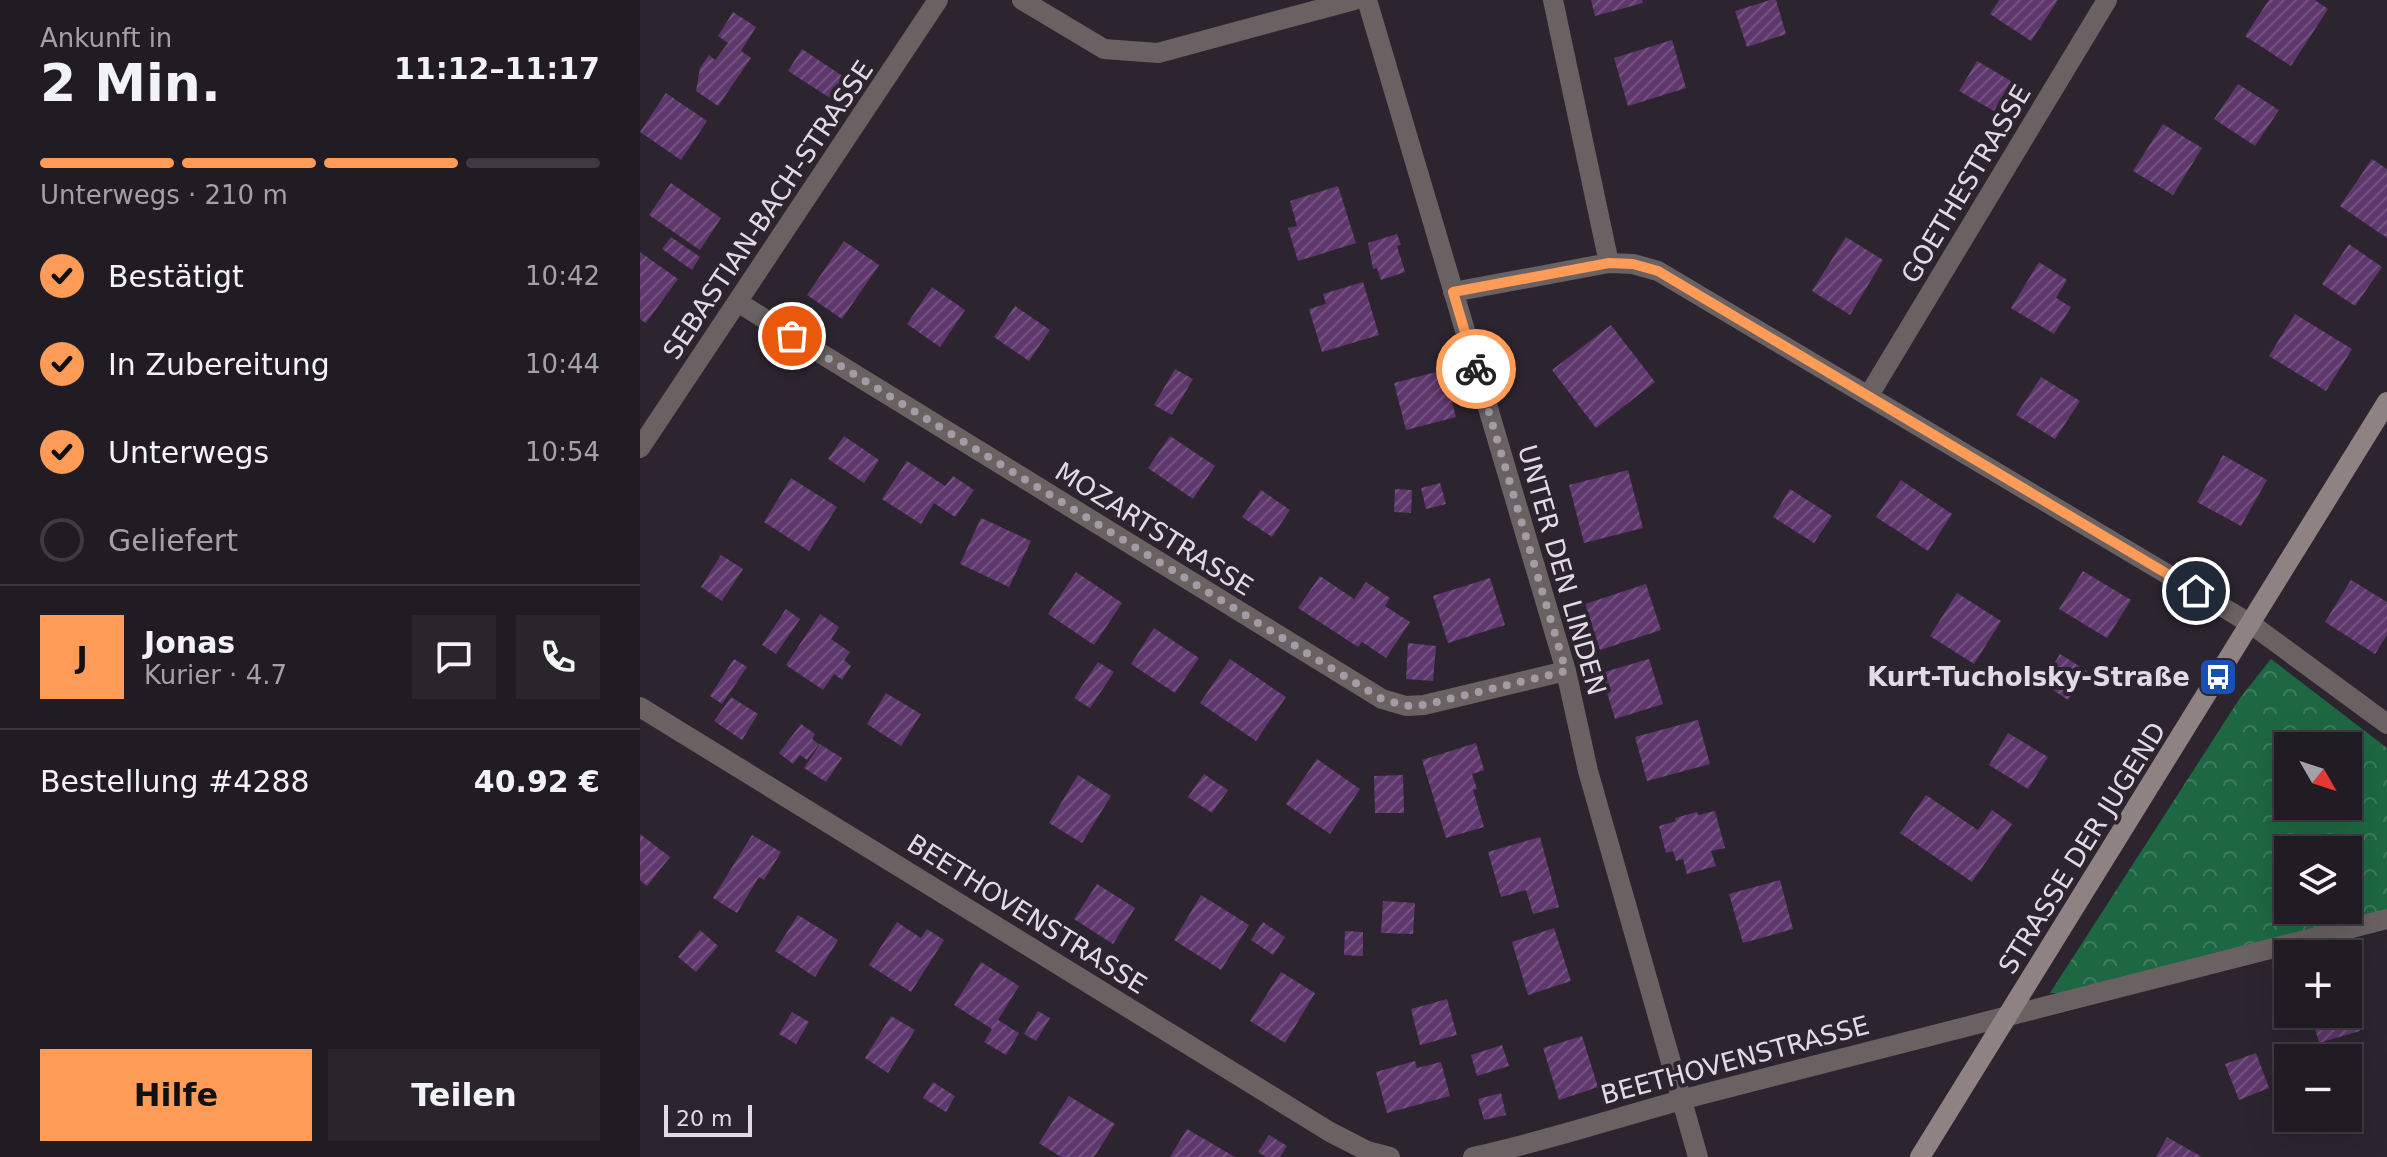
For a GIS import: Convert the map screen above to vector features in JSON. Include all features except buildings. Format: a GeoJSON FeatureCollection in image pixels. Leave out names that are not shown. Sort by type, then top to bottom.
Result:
{"type":"FeatureCollection","features":[{"type":"Feature","properties":{"kind":"street","name":"SEBASTIAN-BACH-STRASSE"},"geometry":{"type":"LineString","coordinates":[[640,448],[938,0]]}},
{"type":"Feature","properties":{"kind":"street"},"geometry":{"type":"LineString","coordinates":[[1022,0],[1104,49],[1158,53],[1354,0]]}},
{"type":"Feature","properties":{"kind":"street","name":"UNTER DEN LINDEN"},"geometry":{"type":"LineString","coordinates":[[1367,0],[1566,671],[1588,771],[1698,1157]]}},
{"type":"Feature","properties":{"kind":"street"},"geometry":{"type":"LineString","coordinates":[[1553,0],[1609,263]]}},
{"type":"Feature","properties":{"kind":"street","name":"GOETHESTRASSE"},"geometry":{"type":"LineString","coordinates":[[1869,395],[2107,0]]}},
{"type":"Feature","properties":{"kind":"street"},"geometry":{"type":"LineString","coordinates":[[1453,292],[1609,263],[1633,264],[1658,271],[2251,624],[2387,724]]}},
{"type":"Feature","properties":{"kind":"street","name":"MOZARTSTRASSE"},"geometry":{"type":"LineString","coordinates":[[739,303],[1382,699],[1406,706],[1424,705],[1566,671]]}},
{"type":"Feature","properties":{"kind":"street","name":"STRASSE DER JUGEND"},"geometry":{"type":"LineString","coordinates":[[1920,1157],[2387,402]]}},
{"type":"Feature","properties":{"kind":"street","name":"BEETHOVENSTRASSE"},"geometry":{"type":"LineString","coordinates":[[640,707],[1330,1132],[1367,1151],[1390,1157]]}},
{"type":"Feature","properties":{"kind":"street","name":"BEETHOVENSTRASSE"},"geometry":{"type":"LineString","coordinates":[[1473,1157],[1681,1099],[2010,1015],[2068,1004],[2387,919]]}},
{"type":"Feature","properties":{"kind":"green space"},"geometry":{"type":"Polygon","coordinates":[[[2271,659],[2387,748],[2387,911],[2362,918],[2362,836],[2274,836],[2274,924],[2338,924],[2079,993],[2050,993],[2240,698],[2271,659]]]}},
{"type":"Feature","properties":{"kind":"way so far"},"geometry":{"type":"LineString","coordinates":[[792,336],[1362,687],[1382,699],[1406,706],[1444,701],[1566,671],[1476,369]]}},
{"type":"Feature","properties":{"kind":"place","name":"Kurt-Tucholsky-Straße"},"geometry":{"type":"Point","coordinates":[2218,677]}},
{"type":"Feature","properties":{"kind":"route"},"geometry":{"type":"LineString","coordinates":[[1476,369],[1453,292],[1609,263],[1633,264],[1658,271],[2196,591]]}}]}
